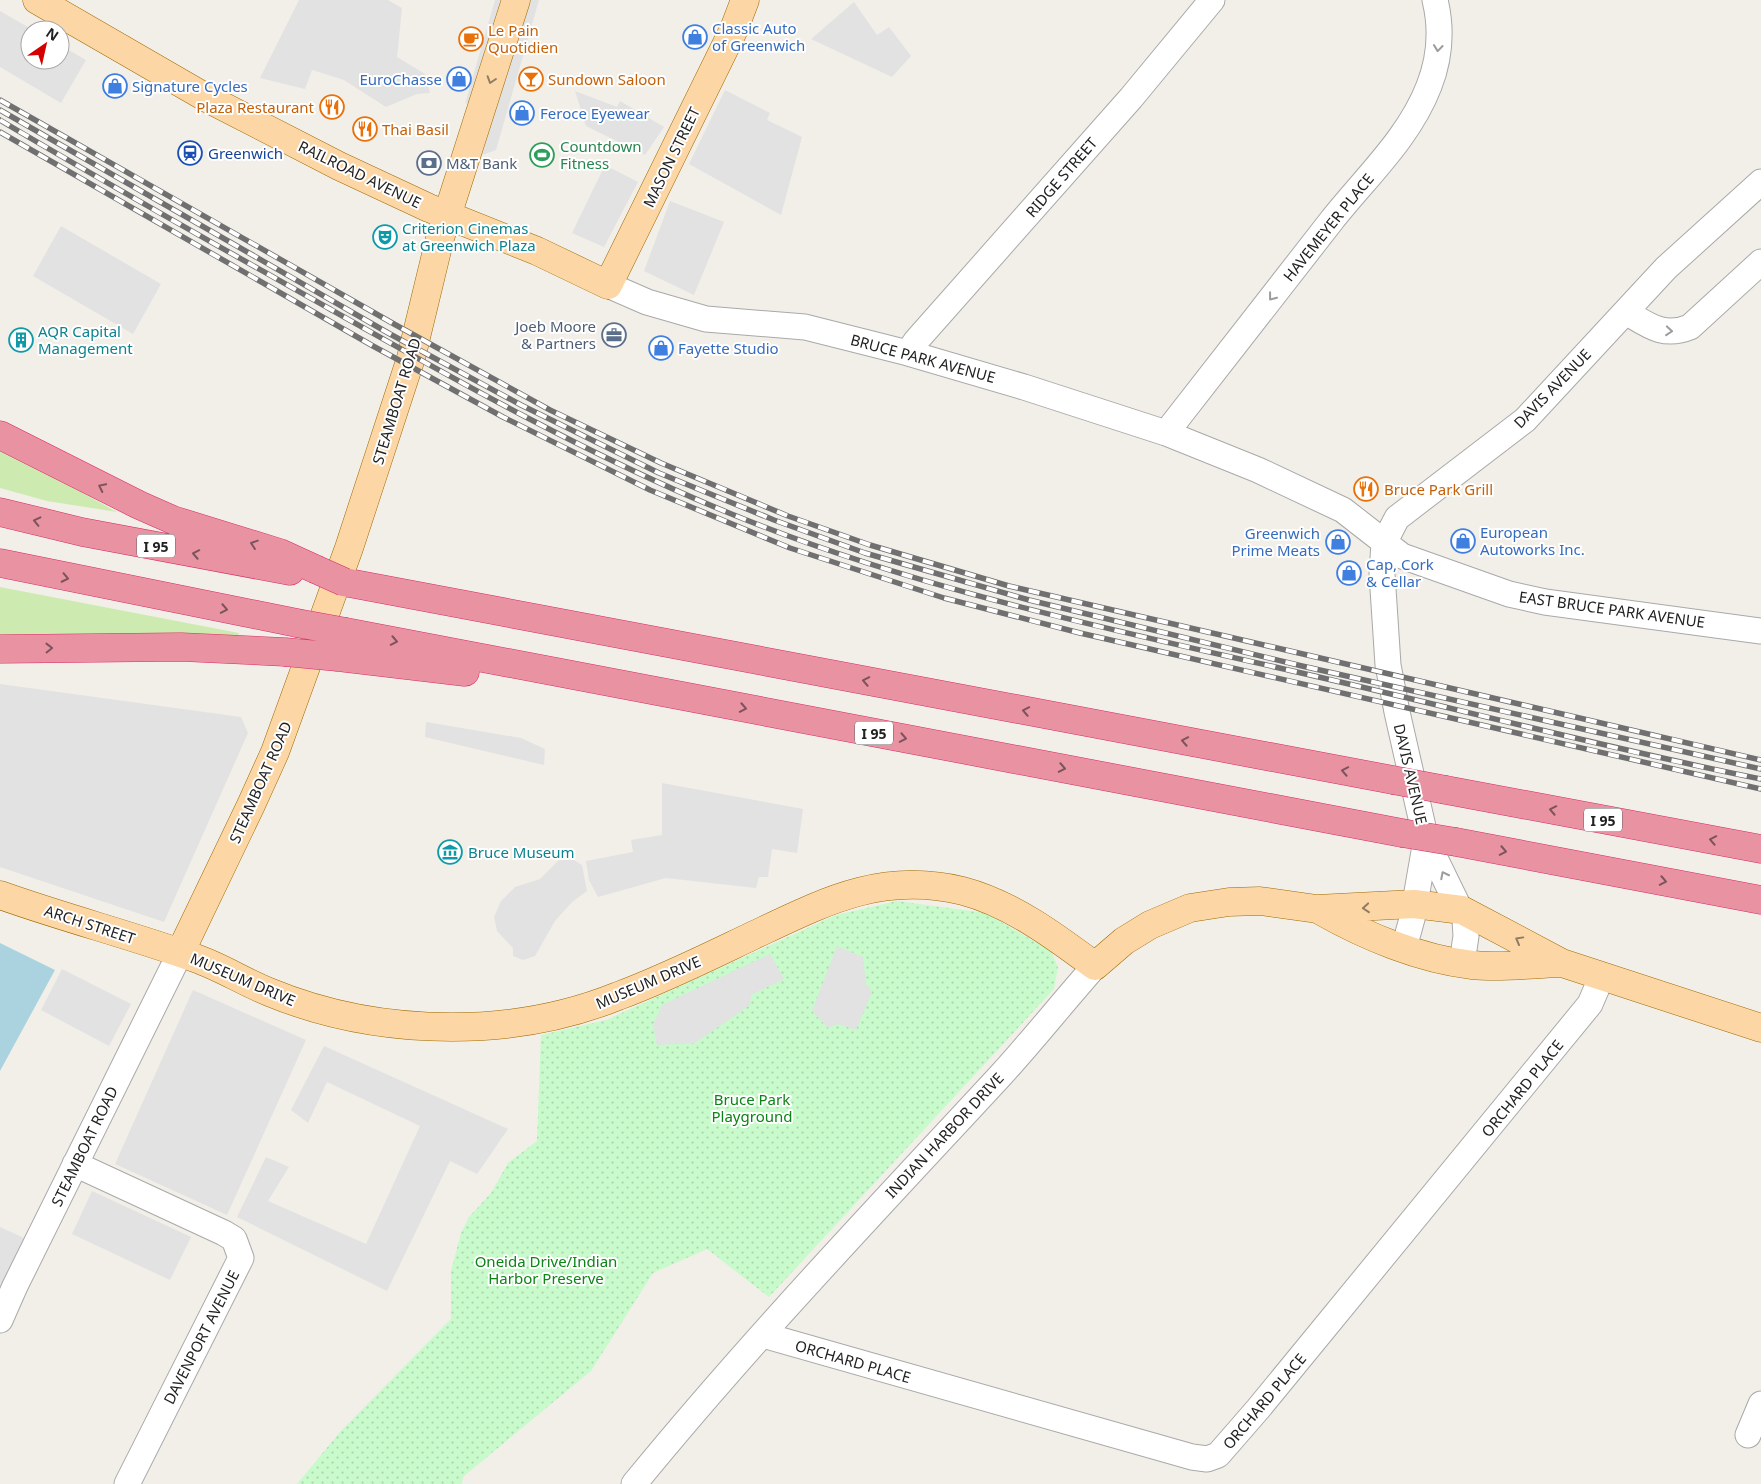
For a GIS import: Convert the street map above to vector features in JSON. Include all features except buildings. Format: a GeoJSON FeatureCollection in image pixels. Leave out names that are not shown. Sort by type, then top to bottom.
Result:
{"type":"FeatureCollection","features":[{"type":"Feature","properties":{"kind":"highway"},"geometry":{"type":"LineString","coordinates":[[0,435],[139,505],[173,520],[280,553],[314,572]]}},
{"type":"Feature","properties":{"kind":"highway","name":"I 95"},"geometry":{"type":"LineString","coordinates":[[0,512],[108,537],[314,572],[354,583],[1761,849]]}},
{"type":"Feature","properties":{"kind":"highway","name":"I 95"},"geometry":{"type":"LineString","coordinates":[[0,563],[297,623],[342,645],[716,703],[1761,900]]}},
{"type":"Feature","properties":{"kind":"highway"},"geometry":{"type":"LineString","coordinates":[[0,649],[163,647],[285,652],[342,645]]}},
{"type":"Feature","properties":{"kind":"main road","name":"RAILROAD AVENUE"},"geometry":{"type":"LineString","coordinates":[[37,0],[205,97],[383,187],[448,215]]}},
{"type":"Feature","properties":{"kind":"main road","name":"STEAMBOAT ROAD"},"geometry":{"type":"LineString","coordinates":[[180,953],[251,806],[299,689],[349,548],[411,358],[436,252],[516,0]]}},
{"type":"Feature","properties":{"kind":"main road","name":"MASON STREET"},"geometry":{"type":"LineString","coordinates":[[608,285],[734,29],[745,0]]}},
{"type":"Feature","properties":{"kind":"main road","name":"MASON STREET"},"geometry":{"type":"LineString","coordinates":[[734,29],[764,0]]}},
{"type":"Feature","properties":{"kind":"main road","name":"BRUCE PARK AVENUE"},"geometry":{"type":"LineString","coordinates":[[448,215],[537,251],[608,285]]}},
{"type":"Feature","properties":{"kind":"main road","name":"MUSEUM DRIVE"},"geometry":{"type":"LineString","coordinates":[[180,953],[198,959],[268,992],[332,1012],[386,1023],[420,1026],[517,1023],[595,1005],[659,979],[827,901],[868,888],[912,884],[965,892],[989,900],[1045,932],[1095,966]]}},
{"type":"Feature","properties":{"kind":"main road","name":"ARCH STREET"},"geometry":{"type":"LineString","coordinates":[[0,896],[180,953]]}},
{"type":"Feature","properties":{"kind":"main road","name":"INDIAN HARBOR DRIVE"},"geometry":{"type":"LineString","coordinates":[[1095,966],[1124,941],[1150,925],[1190,908],[1228,902],[1260,901],[1317,909],[1414,904]]}},
{"type":"Feature","properties":{"kind":"main road"},"geometry":{"type":"LineString","coordinates":[[1414,904],[1462,910],[1562,963],[1761,1028]]}},
{"type":"Feature","properties":{"kind":"main road","name":"INDIAN HARBOR DRIVE"},"geometry":{"type":"LineString","coordinates":[[1317,909],[1360,931],[1404,948]]}},
{"type":"Feature","properties":{"kind":"main road"},"geometry":{"type":"LineString","coordinates":[[1404,948],[1462,963],[1506,966],[1562,963]]}},
{"type":"Feature","properties":{"kind":"street","name":"RIDGE STREET"},"geometry":{"type":"LineString","coordinates":[[908,353],[916,341],[1130,98],[1212,0]]}},
{"type":"Feature","properties":{"kind":"street","name":"HAVEMEYER PLACE"},"geometry":{"type":"LineString","coordinates":[[1166,433],[1334,218],[1399,139],[1416,114],[1436,65],[1440,42],[1435,0]]}},
{"type":"Feature","properties":{"kind":"street","name":"DAVIS AVENUE"},"geometry":{"type":"LineString","coordinates":[[1404,948],[1414,904],[1414,836],[1404,746],[1388,665],[1382,574],[1384,543],[1397,518],[1525,420],[1672,262],[1761,182]]}},
{"type":"Feature","properties":{"kind":"street"},"geometry":{"type":"LineString","coordinates":[[1626,312],[1664,332],[1678,332],[1690,327],[1761,262]]}},
{"type":"Feature","properties":{"kind":"street","name":"BRUCE PARK AVENUE"},"geometry":{"type":"LineString","coordinates":[[608,285],[647,302],[706,320],[805,327],[908,353],[1024,387],[1166,433],[1258,470],[1343,510],[1361,522],[1384,543]]}},
{"type":"Feature","properties":{"kind":"street","name":"EAST BRUCE PARK AVENUE"},"geometry":{"type":"LineString","coordinates":[[1384,543],[1402,556],[1509,594],[1545,602],[1761,632]]}},
{"type":"Feature","properties":{"kind":"street","name":"DAVIS AVENUE"},"geometry":{"type":"LineString","coordinates":[[1414,836],[1462,910],[1466,928],[1462,963]]}},
{"type":"Feature","properties":{"kind":"street","name":"STEAMBOAT ROAD"},"geometry":{"type":"LineString","coordinates":[[0,1320],[180,953]]}},
{"type":"Feature","properties":{"kind":"street","name":"INDIAN HARBOR DRIVE"},"geometry":{"type":"LineString","coordinates":[[634,1484],[694,1411],[833,1254],[1048,1023],[1095,966]]}},
{"type":"Feature","properties":{"kind":"street","name":"ORCHARD PLACE"},"geometry":{"type":"LineString","coordinates":[[763,1335],[1192,1457],[1208,1459],[1218,1455],[1264,1402],[1590,1004],[1602,976]]}},
{"type":"Feature","properties":{"kind":"street","name":"DAVENPORT AVENUE"},"geometry":{"type":"LineString","coordinates":[[75,1164],[224,1233],[234,1239],[241,1258],[126,1484]]}},
{"type":"Feature","properties":{"kind":"street"},"geometry":{"type":"LineString","coordinates":[[1748,1435],[1761,1404]]}},
{"type":"Feature","properties":{"kind":"green space"},"geometry":{"type":"Polygon","coordinates":[[[0,447],[117,512],[47,501],[0,488],[0,447]]]}},
{"type":"Feature","properties":{"kind":"green space"},"geometry":{"type":"Polygon","coordinates":[[[0,587],[239,633],[236,639],[0,635],[0,587]]]}},
{"type":"Feature","properties":{"kind":"green space","name":"Bruce Park Playground"},"geometry":{"type":"Polygon","coordinates":[[[897,901],[986,913],[1051,951],[1058,967],[1054,989],[769,1297],[707,1249],[653,1273],[591,1371],[464,1476],[461,1484],[297,1484],[340,1432],[451,1319],[451,1271],[461,1233],[469,1217],[491,1193],[508,1163],[537,1141],[541,1035],[606,1020],[836,915],[897,901]]]}},
{"type":"Feature","properties":{"kind":"shaded area"},"geometry":{"type":"Polygon","coordinates":[[[299,0],[388,0],[402,8],[397,57],[425,74],[430,93],[417,94],[386,107],[344,80],[312,70],[305,89],[260,78],[299,0]]]}},
{"type":"Feature","properties":{"kind":"shaded area"},"geometry":{"type":"Polygon","coordinates":[[[495,0],[505,0],[477,98],[465,104],[495,0]]]}},
{"type":"Feature","properties":{"kind":"shaded area"},"geometry":{"type":"Polygon","coordinates":[[[527,0],[539,0],[496,150],[482,155],[527,0]]]}},
{"type":"Feature","properties":{"kind":"shaded area"},"geometry":{"type":"Polygon","coordinates":[[[854,2],[877,35],[889,27],[911,56],[892,77],[811,39],[854,2]]]}},
{"type":"Feature","properties":{"kind":"shaded area"},"geometry":{"type":"Polygon","coordinates":[[[0,11],[20,23],[20,70],[70,70],[70,51],[86,60],[61,103],[0,67],[0,11]]]}},
{"type":"Feature","properties":{"kind":"shaded area"},"geometry":{"type":"Polygon","coordinates":[[[725,90],[770,113],[767,120],[802,137],[781,215],[689,164],[725,90]]]}},
{"type":"Feature","properties":{"kind":"shaded area"},"geometry":{"type":"Polygon","coordinates":[[[575,91],[617,107],[620,101],[664,127],[645,155],[586,126],[575,91]]]}},
{"type":"Feature","properties":{"kind":"shaded area"},"geometry":{"type":"Polygon","coordinates":[[[605,165],[638,182],[604,247],[572,233],[605,165]]]}},
{"type":"Feature","properties":{"kind":"shaded area"},"geometry":{"type":"Polygon","coordinates":[[[670,201],[724,222],[694,295],[644,271],[670,201]]]}},
{"type":"Feature","properties":{"kind":"shaded area"},"geometry":{"type":"Polygon","coordinates":[[[61,226],[161,284],[133,334],[33,276],[61,226]]]}},
{"type":"Feature","properties":{"kind":"shaded area"},"geometry":{"type":"Polygon","coordinates":[[[0,684],[241,717],[248,733],[164,922],[0,867],[0,684]]]}},
{"type":"Feature","properties":{"kind":"shaded area"},"geometry":{"type":"Polygon","coordinates":[[[426,722],[521,738],[545,749],[544,765],[425,737],[426,722]]]}},
{"type":"Feature","properties":{"kind":"shaded area"},"geometry":{"type":"Polygon","coordinates":[[[662,783],[803,809],[797,853],[772,849],[768,877],[759,877],[756,888],[666,878],[598,897],[589,880],[586,861],[633,852],[631,840],[662,835],[662,783]]]}},
{"type":"Feature","properties":{"kind":"shaded area"},"geometry":{"type":"Polygon","coordinates":[[[559,860],[574,860],[582,865],[587,891],[572,902],[555,921],[535,956],[523,960],[513,956],[513,948],[497,931],[494,917],[501,901],[515,887],[540,879],[559,860]]]}},
{"type":"Feature","properties":{"kind":"shaded area"},"geometry":{"type":"Polygon","coordinates":[[[837,946],[863,957],[866,984],[872,992],[856,1030],[838,1024],[828,1028],[812,1011],[837,946]]]}},
{"type":"Feature","properties":{"kind":"shaded area"},"geometry":{"type":"Polygon","coordinates":[[[770,954],[784,979],[751,995],[750,1005],[695,1043],[657,1045],[653,1025],[662,1005],[770,954]]]}},
{"type":"Feature","properties":{"kind":"shaded area"},"geometry":{"type":"Polygon","coordinates":[[[62,969],[131,1004],[109,1046],[41,1010],[62,969]]]}},
{"type":"Feature","properties":{"kind":"shaded area"},"geometry":{"type":"Polygon","coordinates":[[[193,990],[306,1040],[227,1215],[115,1164],[193,990]]]}},
{"type":"Feature","properties":{"kind":"shaded area"},"geometry":{"type":"Polygon","coordinates":[[[324,1046],[508,1129],[477,1174],[450,1161],[387,1291],[237,1217],[266,1157],[289,1167],[268,1201],[366,1244],[420,1126],[327,1082],[308,1123],[291,1110],[324,1046]]]}},
{"type":"Feature","properties":{"kind":"shaded area"},"geometry":{"type":"Polygon","coordinates":[[[92,1191],[191,1237],[170,1280],[72,1234],[92,1191]]]}},
{"type":"Feature","properties":{"kind":"shaded area"},"geometry":{"type":"Polygon","coordinates":[[[0,1227],[24,1238],[0,1301],[0,1227]]]}},
{"type":"Feature","properties":{"kind":"water"},"geometry":{"type":"Polygon","coordinates":[[[0,943],[55,970],[0,1071],[0,943]]]}},
{"type":"Feature","properties":{"kind":"railway"},"geometry":{"type":"LineString","coordinates":[[0,100],[394,324],[550,410],[661,463],[788,516],[870,545],[1009,586],[1761,760]]}},
{"type":"Feature","properties":{"kind":"railway"},"geometry":{"type":"LineString","coordinates":[[0,110],[390,334],[521,405],[659,473],[774,520],[865,553],[1029,600],[1302,666],[1761,769]]}},
{"type":"Feature","properties":{"kind":"railway"},"geometry":{"type":"LineString","coordinates":[[0,120],[206,239],[526,417],[677,491],[798,540],[939,585],[1081,622],[1355,685],[1586,741],[1761,779]]}},
{"type":"Feature","properties":{"kind":"railway"},"geometry":{"type":"LineString","coordinates":[[0,132],[373,346],[503,417],[650,490],[790,548],[944,598],[1080,633],[1761,789]]}},
{"type":"Feature","properties":{"kind":"place","name":"Classic Auto of Greenwich"},"geometry":{"type":"Point","coordinates":[695,37]}},
{"type":"Feature","properties":{"kind":"place","name":"Le Pain Quotidien"},"geometry":{"type":"Point","coordinates":[471,39]}},
{"type":"Feature","properties":{"kind":"place","name":"EuroChasse"},"geometry":{"type":"Point","coordinates":[459,79]}},
{"type":"Feature","properties":{"kind":"place","name":"Sundown Saloon"},"geometry":{"type":"Point","coordinates":[531,79]}},
{"type":"Feature","properties":{"kind":"place","name":"Signature Cycles"},"geometry":{"type":"Point","coordinates":[115,86]}},
{"type":"Feature","properties":{"kind":"place","name":"Plaza Restaurant"},"geometry":{"type":"Point","coordinates":[332,107]}},
{"type":"Feature","properties":{"kind":"place","name":"Feroce Eyewear"},"geometry":{"type":"Point","coordinates":[522,113]}},
{"type":"Feature","properties":{"kind":"place","name":"Thai Basil"},"geometry":{"type":"Point","coordinates":[365,129]}},
{"type":"Feature","properties":{"kind":"place","name":"Greenwich"},"geometry":{"type":"Point","coordinates":[190,153]}},
{"type":"Feature","properties":{"kind":"place","name":"Countdown Fitness"},"geometry":{"type":"Point","coordinates":[542,155]}},
{"type":"Feature","properties":{"kind":"place","name":"M&T Bank"},"geometry":{"type":"Point","coordinates":[429,163]}},
{"type":"Feature","properties":{"kind":"place","name":"Criterion Cinemas at Greenwich Plaza"},"geometry":{"type":"Point","coordinates":[385,237]}},
{"type":"Feature","properties":{"kind":"place","name":"Joeb Moore & Partners"},"geometry":{"type":"Point","coordinates":[614,335]}},
{"type":"Feature","properties":{"kind":"place","name":"AQR Capital Management"},"geometry":{"type":"Point","coordinates":[21,340]}},
{"type":"Feature","properties":{"kind":"place","name":"Fayette Studio"},"geometry":{"type":"Point","coordinates":[661,348]}},
{"type":"Feature","properties":{"kind":"place","name":"Bruce Park Grill"},"geometry":{"type":"Point","coordinates":[1366,489]}},
{"type":"Feature","properties":{"kind":"place","name":"European Autoworks Inc."},"geometry":{"type":"Point","coordinates":[1463,541]}},
{"type":"Feature","properties":{"kind":"place","name":"Greenwich Prime Meats"},"geometry":{"type":"Point","coordinates":[1338,542]}},
{"type":"Feature","properties":{"kind":"place","name":"Cap, Cork & Cellar"},"geometry":{"type":"Point","coordinates":[1349,573]}},
{"type":"Feature","properties":{"kind":"place","name":"Bruce Museum"},"geometry":{"type":"Point","coordinates":[450,852]}},
{"type":"Feature","properties":{"kind":"park label","name":"Oneida Drive/Indian Harbor Preserve"},"geometry":{"type":"Point","coordinates":[546,1270]}}]}
